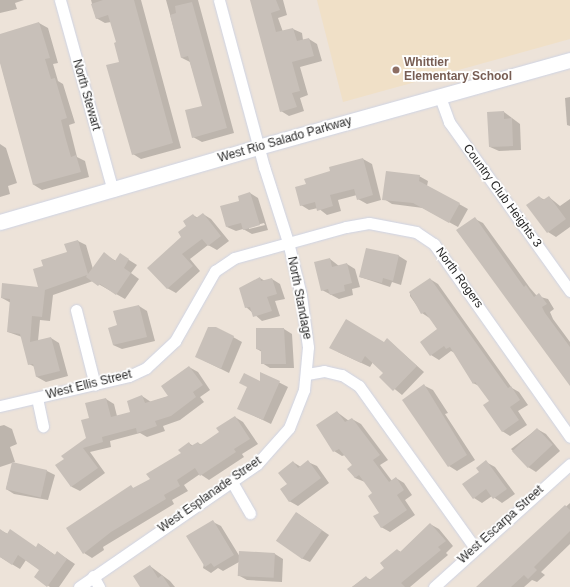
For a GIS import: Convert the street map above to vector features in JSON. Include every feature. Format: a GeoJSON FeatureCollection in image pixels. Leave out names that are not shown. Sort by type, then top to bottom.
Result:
{"type":"FeatureCollection","features":[{"type":"Feature","properties":{"kind":"main road","name":"West Rio Salado Parkway"},"geometry":{"type":"LineString","coordinates":[[0,222],[258,147],[570,60]]}},
{"type":"Feature","properties":{"kind":"street","name":"North Stewart"},"geometry":{"type":"LineString","coordinates":[[60,0],[113,190]]}},
{"type":"Feature","properties":{"kind":"street","name":"North Standage"},"geometry":{"type":"LineString","coordinates":[[219,0],[258,147],[288,242],[306,322],[308,347],[307,374]]}},
{"type":"Feature","properties":{"kind":"street","name":"Country Club Heights 3"},"geometry":{"type":"LineString","coordinates":[[440,97],[449,122],[570,291]]}},
{"type":"Feature","properties":{"kind":"street","name":"North Rogers"},"geometry":{"type":"LineString","coordinates":[[288,242],[369,223],[416,232],[434,244],[570,437]]}},
{"type":"Feature","properties":{"kind":"street","name":"West Ellis Street"},"geometry":{"type":"LineString","coordinates":[[0,406],[95,385],[129,376],[146,368],[160,357],[175,341],[215,272],[234,258],[288,242]]}},
{"type":"Feature","properties":{"kind":"street"},"geometry":{"type":"LineString","coordinates":[[76,310],[95,385]]}},
{"type":"Feature","properties":{"kind":"street"},"geometry":{"type":"LineString","coordinates":[[307,374],[330,373],[342,375],[359,386],[475,548]]}},
{"type":"Feature","properties":{"kind":"street","name":"West Esplanade Street"},"geometry":{"type":"LineString","coordinates":[[79,587],[257,464],[289,428],[304,390],[307,374]]}},
{"type":"Feature","properties":{"kind":"street"},"geometry":{"type":"LineString","coordinates":[[37,398],[43,426]]}},
{"type":"Feature","properties":{"kind":"street","name":"West Escarpa Street"},"geometry":{"type":"LineString","coordinates":[[434,587],[475,548],[570,464]]}},
{"type":"Feature","properties":{"kind":"street"},"geometry":{"type":"LineString","coordinates":[[232,482],[250,513]]}},
{"type":"Feature","properties":{"kind":"street"},"geometry":{"type":"LineString","coordinates":[[93,576],[99,587]]}},
{"type":"Feature","properties":{"kind":"shaded area","name":"Whittier Elementary School"},"geometry":{"type":"Polygon","coordinates":[[[317,0],[570,0],[570,39],[343,102],[317,0]]]}},
{"type":"Feature","properties":{"kind":"building"},"geometry":{"type":"Polygon","coordinates":[[[103,0],[134,0],[173,143],[132,155],[106,65],[119,62],[114,43],[116,42],[108,15],[96,19],[91,4],[103,0]]]}},
{"type":"Feature","properties":{"kind":"building"},"geometry":{"type":"Polygon","coordinates":[[[250,0],[276,0],[280,10],[271,13],[276,32],[293,28],[297,41],[309,38],[314,56],[292,62],[300,91],[292,93],[297,107],[280,112],[250,0]]]}},
{"type":"Feature","properties":{"kind":"building"},"geometry":{"type":"Polygon","coordinates":[[[192,2],[227,128],[192,138],[185,110],[202,106],[188,56],[181,58],[170,15],[176,13],[175,6],[192,2]]]}},
{"type":"Feature","properties":{"kind":"building"},"geometry":{"type":"Polygon","coordinates":[[[39,22],[50,58],[45,59],[51,79],[55,78],[67,118],[61,120],[65,136],[71,157],[76,155],[81,172],[33,185],[0,63],[0,34],[39,22]]]}},
{"type":"Feature","properties":{"kind":"building"},"geometry":{"type":"Polygon","coordinates":[[[504,111],[504,119],[512,118],[513,146],[489,147],[487,112],[504,111]]]}},
{"type":"Feature","properties":{"kind":"building"},"geometry":{"type":"Polygon","coordinates":[[[363,158],[373,195],[357,200],[354,189],[330,195],[333,206],[317,211],[315,202],[300,206],[295,187],[306,184],[304,179],[330,171],[329,167],[363,158]]]}},
{"type":"Feature","properties":{"kind":"building"},"geometry":{"type":"Polygon","coordinates":[[[386,171],[420,175],[419,181],[460,203],[449,223],[413,203],[382,200],[386,171]]]}},
{"type":"Feature","properties":{"kind":"building"},"geometry":{"type":"Polygon","coordinates":[[[250,192],[260,225],[243,230],[241,223],[226,227],[220,206],[239,201],[238,196],[250,192]]]}},
{"type":"Feature","properties":{"kind":"building"},"geometry":{"type":"Polygon","coordinates":[[[539,196],[543,200],[549,196],[566,219],[547,233],[526,205],[539,196]]]}},
{"type":"Feature","properties":{"kind":"building"},"geometry":{"type":"Polygon","coordinates":[[[203,213],[221,236],[208,246],[202,239],[182,254],[193,266],[167,289],[147,268],[181,237],[178,232],[186,226],[183,221],[193,214],[196,218],[203,213]]]}},
{"type":"Feature","properties":{"kind":"building"},"geometry":{"type":"Polygon","coordinates":[[[475,217],[524,287],[526,285],[534,297],[539,293],[547,304],[542,307],[545,313],[570,347],[570,386],[456,230],[475,217]]]}},
{"type":"Feature","properties":{"kind":"building"},"geometry":{"type":"Polygon","coordinates":[[[78,240],[88,274],[104,252],[115,261],[120,253],[129,259],[124,268],[131,273],[116,295],[100,284],[98,286],[86,277],[87,275],[45,290],[42,317],[32,316],[30,342],[51,337],[60,371],[36,377],[33,364],[28,365],[20,334],[7,332],[10,299],[1,298],[2,283],[38,287],[33,269],[43,266],[41,260],[67,252],[64,244],[78,240]]]}},
{"type":"Feature","properties":{"kind":"building"},"geometry":{"type":"Polygon","coordinates":[[[366,248],[399,255],[393,281],[383,278],[382,283],[359,277],[366,248]]]}},
{"type":"Feature","properties":{"kind":"building"},"geometry":{"type":"Polygon","coordinates":[[[330,258],[332,267],[347,263],[352,283],[344,285],[345,291],[330,295],[328,289],[321,291],[314,262],[330,258]]]}},
{"type":"Feature","properties":{"kind":"building"},"geometry":{"type":"Polygon","coordinates":[[[260,277],[261,281],[272,278],[277,294],[267,297],[272,311],[253,317],[250,307],[245,308],[239,288],[260,277]]]}},
{"type":"Feature","properties":{"kind":"building"},"geometry":{"type":"Polygon","coordinates":[[[430,278],[508,388],[511,386],[520,400],[510,407],[519,420],[502,432],[483,405],[489,401],[475,382],[473,384],[450,347],[446,349],[444,346],[430,356],[420,342],[437,329],[425,312],[421,314],[409,292],[430,278]]]}},
{"type":"Feature","properties":{"kind":"building"},"geometry":{"type":"Polygon","coordinates":[[[139,305],[147,337],[113,345],[108,328],[117,325],[113,311],[139,305]]]}},
{"type":"Feature","properties":{"kind":"building"},"geometry":{"type":"Polygon","coordinates":[[[346,319],[384,342],[387,338],[417,366],[393,391],[379,377],[383,373],[365,356],[361,363],[329,348],[346,319]]]}},
{"type":"Feature","properties":{"kind":"building"},"geometry":{"type":"Polygon","coordinates":[[[208,327],[216,327],[234,336],[221,369],[195,357],[208,327]]]}},
{"type":"Feature","properties":{"kind":"building"},"geometry":{"type":"Polygon","coordinates":[[[256,328],[284,328],[286,364],[261,364],[261,350],[256,349],[256,328]]]}},
{"type":"Feature","properties":{"kind":"building"},"geometry":{"type":"Polygon","coordinates":[[[189,366],[203,385],[193,392],[196,397],[171,416],[155,421],[157,426],[137,433],[136,428],[102,437],[103,442],[83,448],[98,468],[71,487],[55,465],[64,459],[61,456],[86,438],[81,420],[89,418],[85,403],[106,398],[111,417],[130,412],[127,401],[142,395],[145,403],[168,396],[161,386],[189,366]]]}},
{"type":"Feature","properties":{"kind":"building"},"geometry":{"type":"Polygon","coordinates":[[[260,372],[280,381],[263,420],[237,409],[247,387],[239,383],[244,373],[260,381],[260,372]]]}},
{"type":"Feature","properties":{"kind":"building"},"geometry":{"type":"Polygon","coordinates":[[[424,384],[467,455],[448,467],[402,400],[424,384]]]}},
{"type":"Feature","properties":{"kind":"building"},"geometry":{"type":"Polygon","coordinates":[[[337,411],[345,422],[352,418],[380,455],[373,460],[389,482],[396,477],[404,490],[397,495],[407,510],[381,528],[373,516],[379,513],[368,496],[372,493],[359,475],[355,478],[347,469],[352,465],[339,449],[333,452],[316,425],[337,411]]]}},
{"type":"Feature","properties":{"kind":"building"},"geometry":{"type":"Polygon","coordinates":[[[235,416],[250,439],[234,449],[236,452],[200,476],[195,468],[177,480],[180,486],[164,495],[166,499],[111,532],[83,554],[66,528],[131,485],[133,488],[150,479],[146,474],[181,453],[178,450],[189,442],[191,446],[198,442],[200,445],[219,432],[216,428],[235,416]]]}},
{"type":"Feature","properties":{"kind":"building"},"geometry":{"type":"Polygon","coordinates":[[[537,428],[553,445],[528,468],[512,451],[537,428]]]}},
{"type":"Feature","properties":{"kind":"building"},"geometry":{"type":"Polygon","coordinates":[[[308,460],[321,478],[289,502],[280,489],[287,484],[278,473],[293,461],[298,468],[308,460]]]}},
{"type":"Feature","properties":{"kind":"building"},"geometry":{"type":"Polygon","coordinates":[[[486,460],[507,489],[493,499],[486,489],[473,499],[462,484],[479,472],[476,468],[486,460]]]}},
{"type":"Feature","properties":{"kind":"building"},"geometry":{"type":"Polygon","coordinates":[[[12,462],[47,470],[41,497],[6,489],[12,462]]]}},
{"type":"Feature","properties":{"kind":"building"},"geometry":{"type":"Polygon","coordinates":[[[565,505],[570,510],[570,531],[534,567],[537,570],[528,579],[524,575],[511,587],[476,587],[565,505]]]}},
{"type":"Feature","properties":{"kind":"building"},"geometry":{"type":"Polygon","coordinates":[[[296,512],[322,530],[302,559],[276,541],[296,512]]]}},
{"type":"Feature","properties":{"kind":"building"},"geometry":{"type":"Polygon","coordinates":[[[213,520],[234,555],[214,567],[211,563],[205,567],[186,536],[213,520]]]}},
{"type":"Feature","properties":{"kind":"building"},"geometry":{"type":"Polygon","coordinates":[[[430,523],[446,541],[438,547],[441,550],[401,583],[405,587],[352,587],[366,576],[369,580],[384,568],[380,563],[397,549],[400,552],[430,523]]]}},
{"type":"Feature","properties":{"kind":"building"},"geometry":{"type":"Polygon","coordinates":[[[0,529],[7,534],[10,529],[36,547],[38,543],[55,555],[57,551],[67,559],[47,587],[34,577],[39,570],[18,555],[12,565],[0,557],[0,529]]]}},
{"type":"Feature","properties":{"kind":"building"},"geometry":{"type":"Polygon","coordinates":[[[239,551],[275,553],[274,578],[238,576],[239,551]]]}},
{"type":"Feature","properties":{"kind":"building"},"geometry":{"type":"Polygon","coordinates":[[[150,565],[158,578],[162,575],[170,587],[140,587],[133,576],[150,565]]]}},
{"type":"Feature","properties":{"kind":"place","name":"Whittier Elementary School"},"geometry":{"type":"Point","coordinates":[396,70]}}]}
